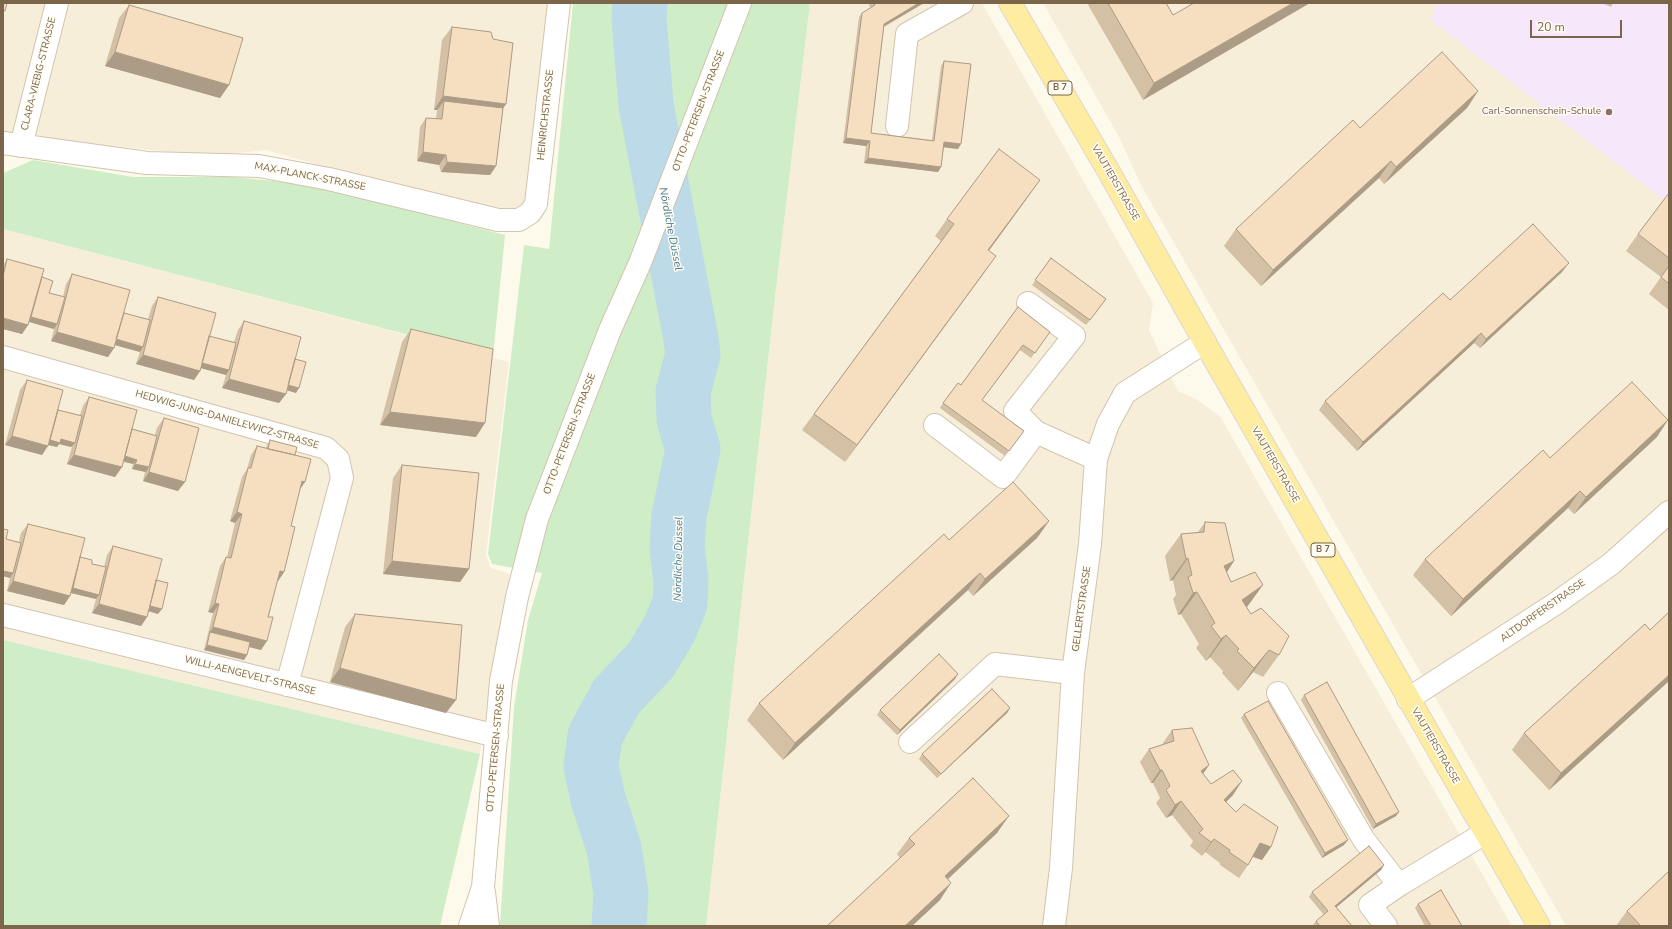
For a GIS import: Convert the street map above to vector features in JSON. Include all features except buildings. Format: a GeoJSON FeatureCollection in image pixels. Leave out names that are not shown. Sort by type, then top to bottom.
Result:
{"type":"FeatureCollection","features":[{"type":"Feature","properties":{"kind":"main road","name":"VAUTIERSTRASSE"},"geometry":{"type":"LineString","coordinates":[[1010,3],[1113,179],[1408,699],[1539,926]]}},
{"type":"Feature","properties":{"kind":"street","name":"CLARA-VIEBIG-STRASSE"},"geometry":{"type":"LineString","coordinates":[[12,144],[57,3]]}},
{"type":"Feature","properties":{"kind":"street","name":"HEINRICHSTRASSE"},"geometry":{"type":"LineString","coordinates":[[519,220],[530,213],[536,204],[559,3]]}},
{"type":"Feature","properties":{"kind":"street","name":"OTTO-PETERSEN-STRASSE"},"geometry":{"type":"LineString","coordinates":[[488,926],[483,887],[501,681],[517,597],[537,519],[610,330],[640,263],[740,3]]}},
{"type":"Feature","properties":{"kind":"street"},"geometry":{"type":"LineString","coordinates":[[897,126],[907,34],[962,3]]}},
{"type":"Feature","properties":{"kind":"street","name":"MAX-PLANCK-STRASSE"},"geometry":{"type":"LineString","coordinates":[[12,144],[148,163],[258,166],[329,179],[498,220],[519,220]]}},
{"type":"Feature","properties":{"kind":"street"},"geometry":{"type":"LineString","coordinates":[[1028,303],[1074,336],[1015,411],[1036,432],[1096,459]]}},
{"type":"Feature","properties":{"kind":"street","name":"GELLERTSTRASSE"},"geometry":{"type":"LineString","coordinates":[[1054,926],[1062,868],[1073,673],[1090,544],[1096,459],[1108,424],[1124,393],[1205,342]]}},
{"type":"Feature","properties":{"kind":"street","name":"HEDWIG-JUNG-DANIELEWICZ-STRASSE"},"geometry":{"type":"LineString","coordinates":[[3,357],[326,448],[338,460],[342,478],[288,685]]}},
{"type":"Feature","properties":{"kind":"street"},"geometry":{"type":"LineString","coordinates":[[935,425],[1003,477],[1036,432]]}},
{"type":"Feature","properties":{"kind":"street","name":"ALTDORFERSTRASSE"},"geometry":{"type":"LineString","coordinates":[[1408,699],[1555,604],[1611,564],[1669,512]]}},
{"type":"Feature","properties":{"kind":"street","name":"WILLI-AENGEVELT-STRASSE"},"geometry":{"type":"LineString","coordinates":[[3,615],[497,736]]}},
{"type":"Feature","properties":{"kind":"street"},"geometry":{"type":"LineString","coordinates":[[910,742],[995,664],[1073,673]]}},
{"type":"Feature","properties":{"kind":"street"},"geometry":{"type":"LineString","coordinates":[[1278,693],[1364,840],[1399,885]]}},
{"type":"Feature","properties":{"kind":"street"},"geometry":{"type":"LineString","coordinates":[[1386,926],[1370,905],[1399,885],[1485,833]]}},
{"type":"Feature","properties":{"kind":"street","name":"OTTO-PETERSEN-STRASSE"},"geometry":{"type":"LineString","coordinates":[[470,926],[483,887]]}},
{"type":"Feature","properties":{"kind":"shaded area"},"geometry":{"type":"Polygon","coordinates":[[[3,3],[550,3],[524,222],[490,214],[266,150],[208,156],[25,137],[3,131],[3,3]]]}},
{"type":"Feature","properties":{"kind":"shaded area"},"geometry":{"type":"Polygon","coordinates":[[[810,3],[982,3],[1153,303],[1149,330],[1178,391],[1196,399],[1220,416],[1512,926],[706,926],[774,306],[810,3]]]}},
{"type":"Feature","properties":{"kind":"shaded area"},"geometry":{"type":"Polygon","coordinates":[[[1043,3],[1669,3],[1669,926],[1566,926],[1142,187],[1118,135],[1043,3]]]}},
{"type":"Feature","properties":{"kind":"shaded area","name":"Carl-Sonnenschein-Schule"},"geometry":{"type":"Polygon","coordinates":[[[1438,3],[1669,3],[1669,204],[1431,20],[1438,3]]]}},
{"type":"Feature","properties":{"kind":"shaded area"},"geometry":{"type":"Polygon","coordinates":[[[3,229],[509,362],[486,555],[491,568],[510,574],[480,754],[3,640],[3,229]]]}},
{"type":"Feature","properties":{"kind":"green space"},"geometry":{"type":"Polygon","coordinates":[[[573,3],[810,3],[774,306],[706,926],[500,926],[514,707],[528,620],[542,573],[492,564],[488,554],[524,245],[549,249],[573,3]]]}},
{"type":"Feature","properties":{"kind":"green space"},"geometry":{"type":"Polygon","coordinates":[[[33,160],[133,177],[234,177],[313,185],[505,235],[493,357],[3,229],[3,173],[33,160]]]}},
{"type":"Feature","properties":{"kind":"green space"},"geometry":{"type":"Polygon","coordinates":[[[3,640],[480,754],[440,926],[3,926],[3,640]]]}},
{"type":"Feature","properties":{"kind":"waterway","name":"Nördliche Düssel"},"geometry":{"type":"LineString","coordinates":[[619,926],[621,893],[614,848],[598,799],[591,766],[595,736],[616,697],[651,660],[669,630],[680,603],[681,581],[677,547],[679,516],[693,449],[684,419],[683,392],[693,354],[646,105],[639,18],[640,3]]}},
{"type":"Feature","properties":{"kind":"place","name":"Carl-Sonnenschein-Schule"},"geometry":{"type":"Point","coordinates":[1609,112]}}]}
